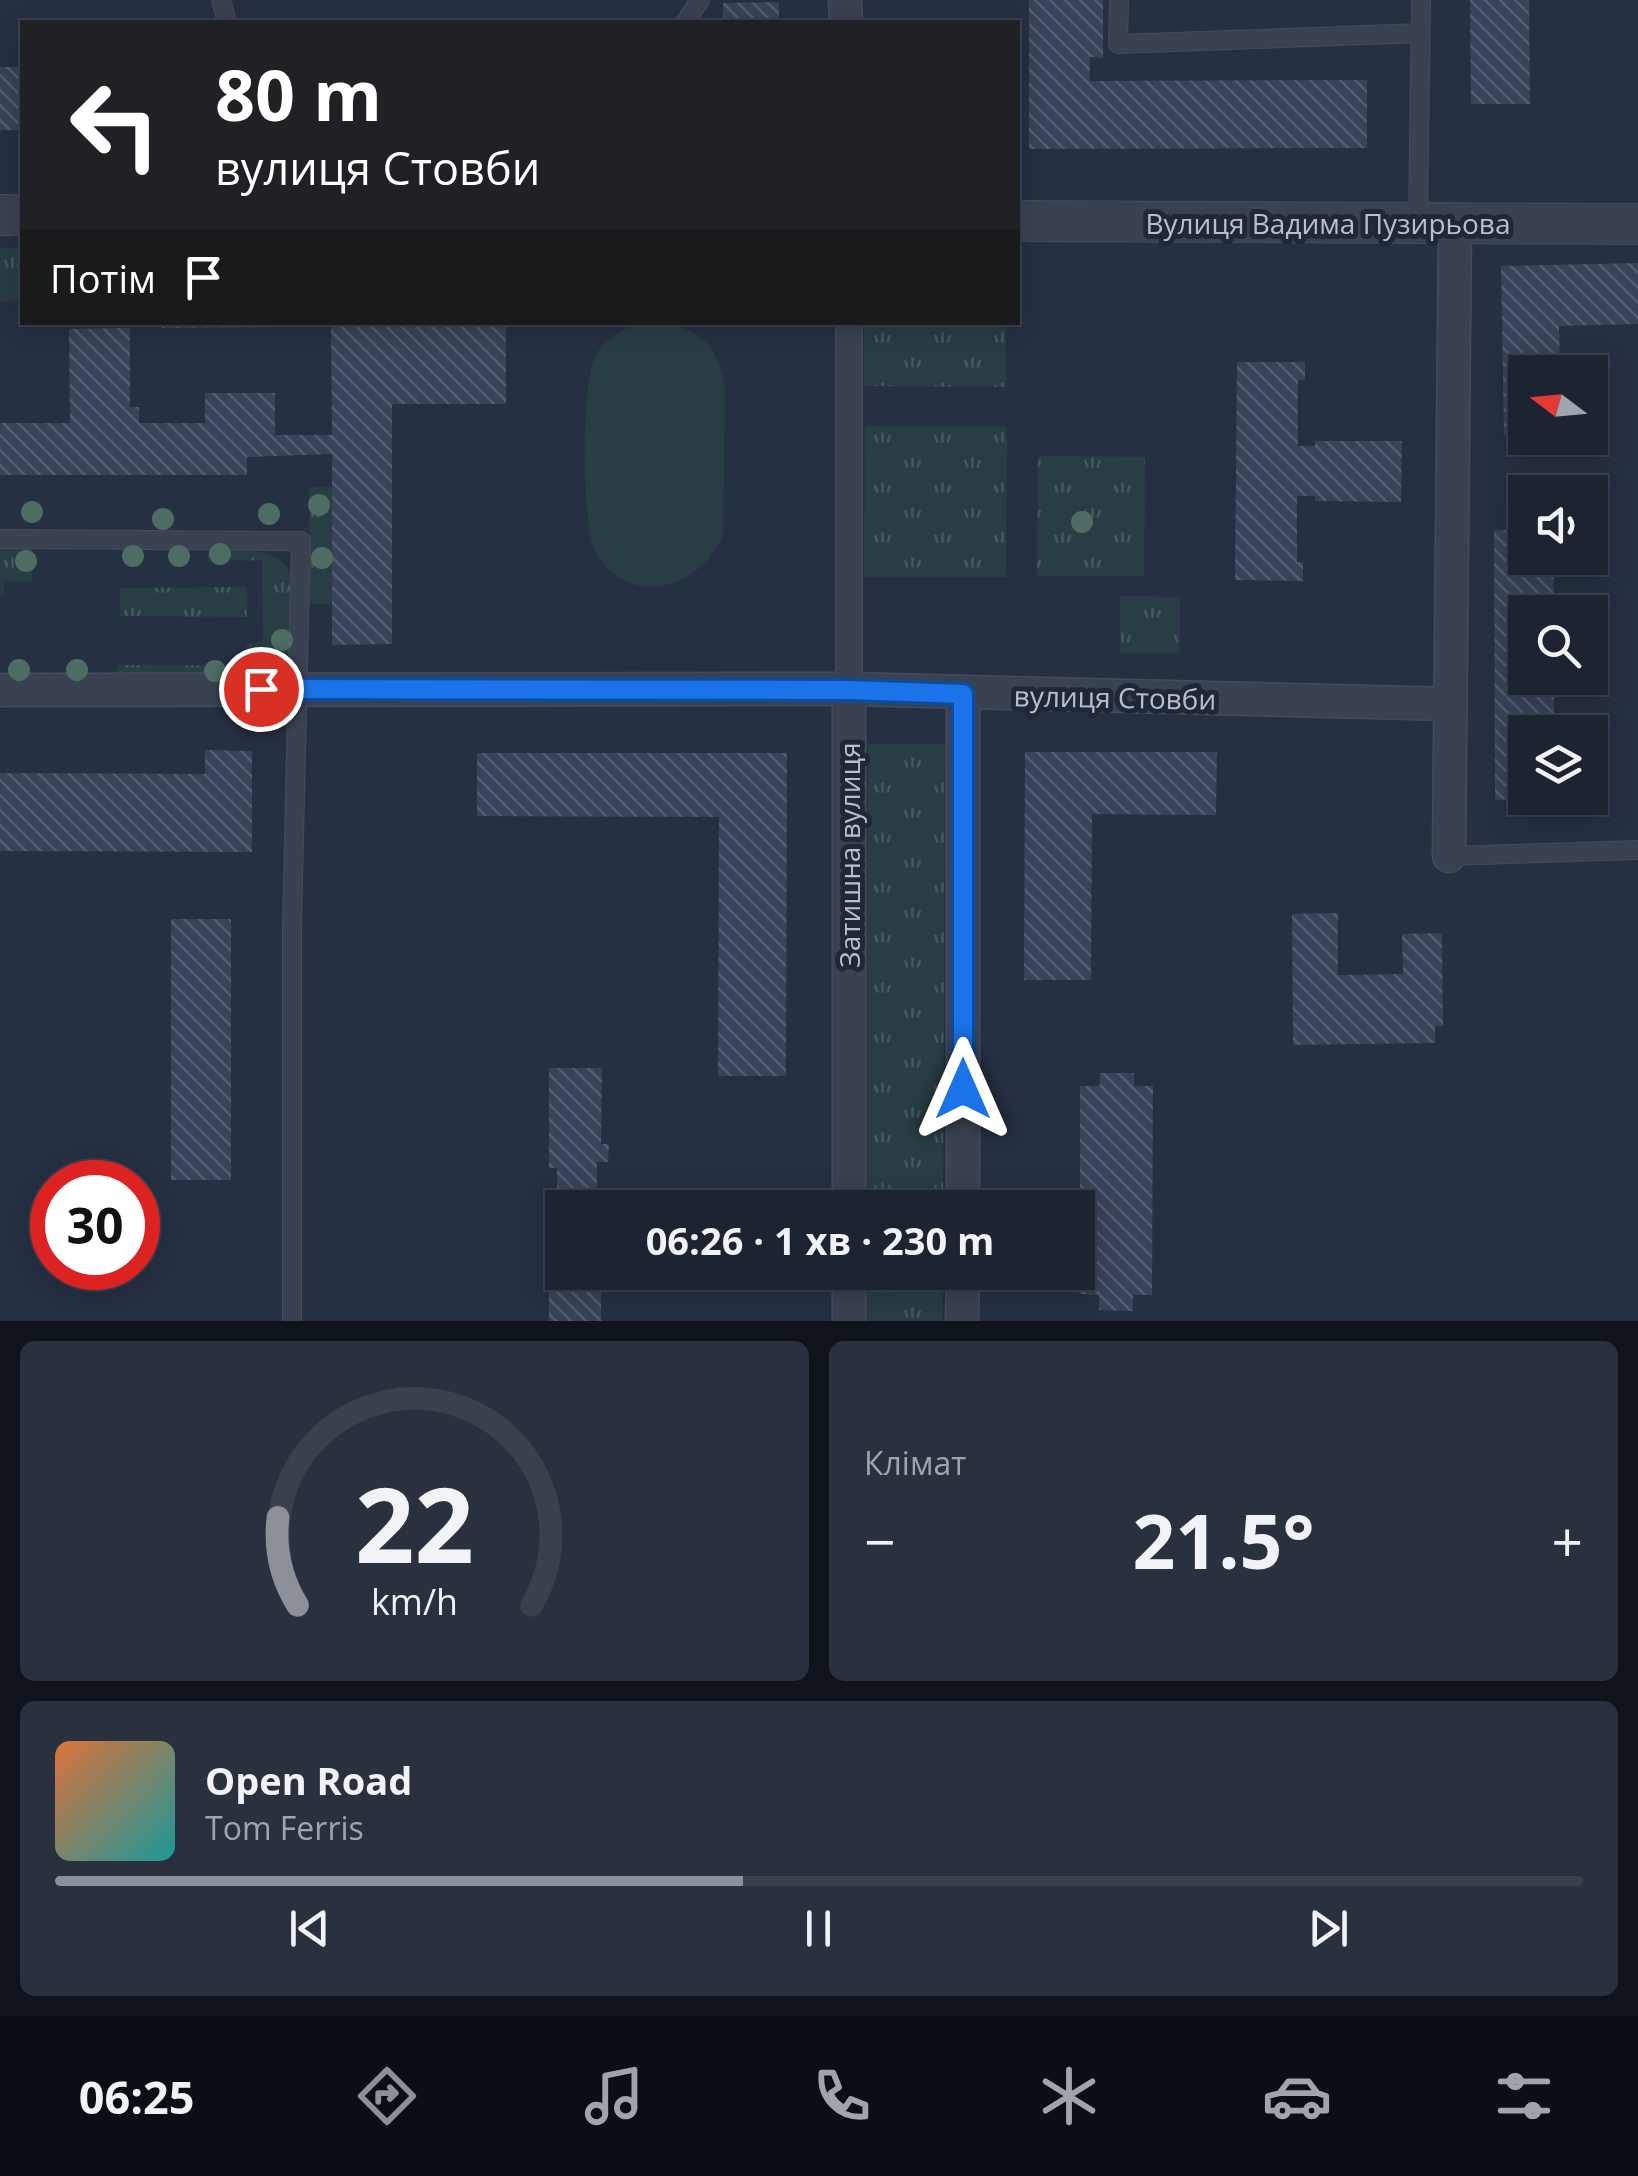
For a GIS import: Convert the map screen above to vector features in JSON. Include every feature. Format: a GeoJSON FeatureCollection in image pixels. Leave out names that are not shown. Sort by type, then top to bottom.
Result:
{"type":"FeatureCollection","features":[{"type":"Feature","properties":{"kind":"street","name":"Вулиця Вадима Пузирьова"},"geometry":{"type":"LineString","coordinates":[[1020,221],[1638,224]]}},
{"type":"Feature","properties":{"kind":"street"},"geometry":{"type":"LineString","coordinates":[[1436,223],[1451,704],[1449,856]]}},
{"type":"Feature","properties":{"kind":"street","name":"Затишна вулиця"},"geometry":{"type":"LineString","coordinates":[[848,325],[849,1190]]}},
{"type":"Feature","properties":{"kind":"street","name":"вулиця Стовби"},"geometry":{"type":"LineString","coordinates":[[0,690],[849,690],[1451,704]]}},
{"type":"Feature","properties":{"kind":"street"},"geometry":{"type":"LineString","coordinates":[[962,1190],[963,694]]}},
{"type":"Feature","properties":{"kind":"street"},"geometry":{"type":"LineString","coordinates":[[849,1290],[849,1321]]}},
{"type":"Feature","properties":{"kind":"street"},"geometry":{"type":"LineString","coordinates":[[962,1290],[962,1321]]}},
{"type":"Feature","properties":{"kind":"lane"},"geometry":{"type":"LineString","coordinates":[[1119,0],[1118,44],[1421,33]]}},
{"type":"Feature","properties":{"kind":"lane"},"geometry":{"type":"LineString","coordinates":[[1421,0],[1436,223]]}},
{"type":"Feature","properties":{"kind":"lane"},"geometry":{"type":"LineString","coordinates":[[0,539],[301,542],[292,922],[292,1321]]}},
{"type":"Feature","properties":{"kind":"lane"},"geometry":{"type":"LineString","coordinates":[[1449,856],[1638,850]]}},
{"type":"Feature","properties":{"kind":"green space"},"geometry":{"type":"Polygon","coordinates":[[[0,248],[20,249],[20,300],[0,301],[0,248]]]}},
{"type":"Feature","properties":{"kind":"green space"},"geometry":{"type":"Polygon","coordinates":[[[633,325],[685,329],[708,344],[722,371],[723,535],[698,569],[664,586],[645,587],[627,582],[610,571],[596,553],[591,538],[585,486],[585,422],[591,370],[604,344],[633,325]]]}},
{"type":"Feature","properties":{"kind":"green space"},"geometry":{"type":"Polygon","coordinates":[[[864,325],[1006,325],[1006,387],[864,386],[864,325]]]}},
{"type":"Feature","properties":{"kind":"green space"},"geometry":{"type":"Polygon","coordinates":[[[865,426],[1007,427],[1006,577],[864,577],[865,426]]]}},
{"type":"Feature","properties":{"kind":"green space"},"geometry":{"type":"Polygon","coordinates":[[[1038,456],[1145,457],[1144,576],[1037,576],[1038,456]]]}},
{"type":"Feature","properties":{"kind":"green space"},"geometry":{"type":"Polygon","coordinates":[[[309,487],[332,487],[332,605],[310,603],[309,487]]]}},
{"type":"Feature","properties":{"kind":"green space"},"geometry":{"type":"Polygon","coordinates":[[[0,548],[33,548],[32,582],[4,581],[4,594],[0,595],[0,548]]]}},
{"type":"Feature","properties":{"kind":"green space"},"geometry":{"type":"Polygon","coordinates":[[[208,549],[263,553],[279,559],[288,568],[293,599],[291,653],[245,653],[245,643],[263,642],[262,560],[208,561],[208,549]]]}},
{"type":"Feature","properties":{"kind":"green space"},"geometry":{"type":"Polygon","coordinates":[[[247,587],[247,617],[120,616],[120,588],[247,587]]]}},
{"type":"Feature","properties":{"kind":"green space"},"geometry":{"type":"Polygon","coordinates":[[[1120,596],[1180,597],[1180,653],[1120,653],[1120,596]]]}},
{"type":"Feature","properties":{"kind":"green space"},"geometry":{"type":"Polygon","coordinates":[[[117,665],[285,666],[276,676],[116,676],[117,665]]]}},
{"type":"Feature","properties":{"kind":"green space"},"geometry":{"type":"Polygon","coordinates":[[[868,744],[945,744],[943,1190],[866,1190],[868,744]]]}},
{"type":"Feature","properties":{"kind":"green space"},"geometry":{"type":"Polygon","coordinates":[[[865,1290],[943,1290],[942,1321],[865,1321],[865,1290]]]}},
{"type":"Feature","properties":{"kind":"building"},"geometry":{"type":"Polygon","coordinates":[[[1029,0],[1103,0],[1103,58],[1090,57],[1090,81],[1367,80],[1367,148],[1029,149],[1029,0]]]}},
{"type":"Feature","properties":{"kind":"building"},"geometry":{"type":"Polygon","coordinates":[[[1470,0],[1529,0],[1530,104],[1471,104],[1470,0]]]}},
{"type":"Feature","properties":{"kind":"building"},"geometry":{"type":"Polygon","coordinates":[[[779,2],[779,20],[723,20],[723,3],[779,2]]]}},
{"type":"Feature","properties":{"kind":"building"},"geometry":{"type":"Polygon","coordinates":[[[0,67],[20,67],[20,130],[0,130],[0,67]]]}},
{"type":"Feature","properties":{"kind":"building"},"geometry":{"type":"Polygon","coordinates":[[[1638,263],[1638,324],[1559,326],[1560,355],[1508,355],[1508,435],[1504,435],[1501,266],[1638,263]]]}},
{"type":"Feature","properties":{"kind":"building"},"geometry":{"type":"Polygon","coordinates":[[[162,325],[275,325],[275,327],[162,325]]]}},
{"type":"Feature","properties":{"kind":"building"},"geometry":{"type":"Polygon","coordinates":[[[331,325],[506,325],[506,404],[392,404],[392,644],[332,645],[332,454],[247,457],[247,475],[0,475],[0,423],[70,423],[69,329],[130,328],[130,407],[139,407],[139,423],[205,423],[205,393],[275,393],[275,435],[332,435],[331,325]]]}},
{"type":"Feature","properties":{"kind":"building"},"geometry":{"type":"Polygon","coordinates":[[[1237,362],[1305,362],[1305,380],[1298,380],[1298,446],[1315,446],[1315,441],[1402,441],[1401,502],[1315,501],[1315,496],[1297,496],[1297,562],[1303,562],[1303,581],[1235,580],[1237,362]]]}},
{"type":"Feature","properties":{"kind":"building"},"geometry":{"type":"Polygon","coordinates":[[[1494,530],[1508,530],[1508,575],[1553,575],[1554,595],[1508,595],[1508,695],[1554,695],[1554,715],[1508,715],[1508,800],[1495,800],[1494,530]]]}},
{"type":"Feature","properties":{"kind":"building"},"geometry":{"type":"Polygon","coordinates":[[[205,750],[252,751],[252,852],[0,851],[0,773],[205,774],[205,750]]]}},
{"type":"Feature","properties":{"kind":"building"},"geometry":{"type":"Polygon","coordinates":[[[1025,752],[1217,752],[1216,815],[1092,814],[1091,980],[1024,980],[1025,752]]]}},
{"type":"Feature","properties":{"kind":"building"},"geometry":{"type":"Polygon","coordinates":[[[477,753],[787,753],[786,1076],[718,1076],[719,817],[477,816],[477,753]]]}},
{"type":"Feature","properties":{"kind":"building"},"geometry":{"type":"Polygon","coordinates":[[[1338,913],[1338,975],[1403,974],[1402,934],[1442,933],[1443,1026],[1435,1026],[1435,1043],[1293,1045],[1292,914],[1338,913]]]}},
{"type":"Feature","properties":{"kind":"building"},"geometry":{"type":"Polygon","coordinates":[[[171,919],[231,919],[231,1180],[171,1180],[171,919]]]}},
{"type":"Feature","properties":{"kind":"building"},"geometry":{"type":"Polygon","coordinates":[[[549,1068],[602,1068],[601,1144],[609,1144],[608,1162],[597,1162],[597,1190],[557,1190],[557,1168],[549,1168],[549,1068]]]}},
{"type":"Feature","properties":{"kind":"building"},"geometry":{"type":"Polygon","coordinates":[[[1100,1073],[1134,1073],[1134,1086],[1153,1086],[1152,1295],[1133,1295],[1133,1311],[1099,1310],[1099,1295],[1080,1294],[1080,1290],[1095,1290],[1095,1190],[1080,1190],[1080,1086],[1100,1086],[1100,1073]]]}},
{"type":"Feature","properties":{"kind":"building"},"geometry":{"type":"Polygon","coordinates":[[[549,1290],[601,1290],[601,1321],[549,1321],[549,1290]]]}},
{"type":"Feature","properties":{"kind":"route"},"geometry":{"type":"LineString","coordinates":[[261,689],[849,690],[963,694],[963,1089]]}}]}
